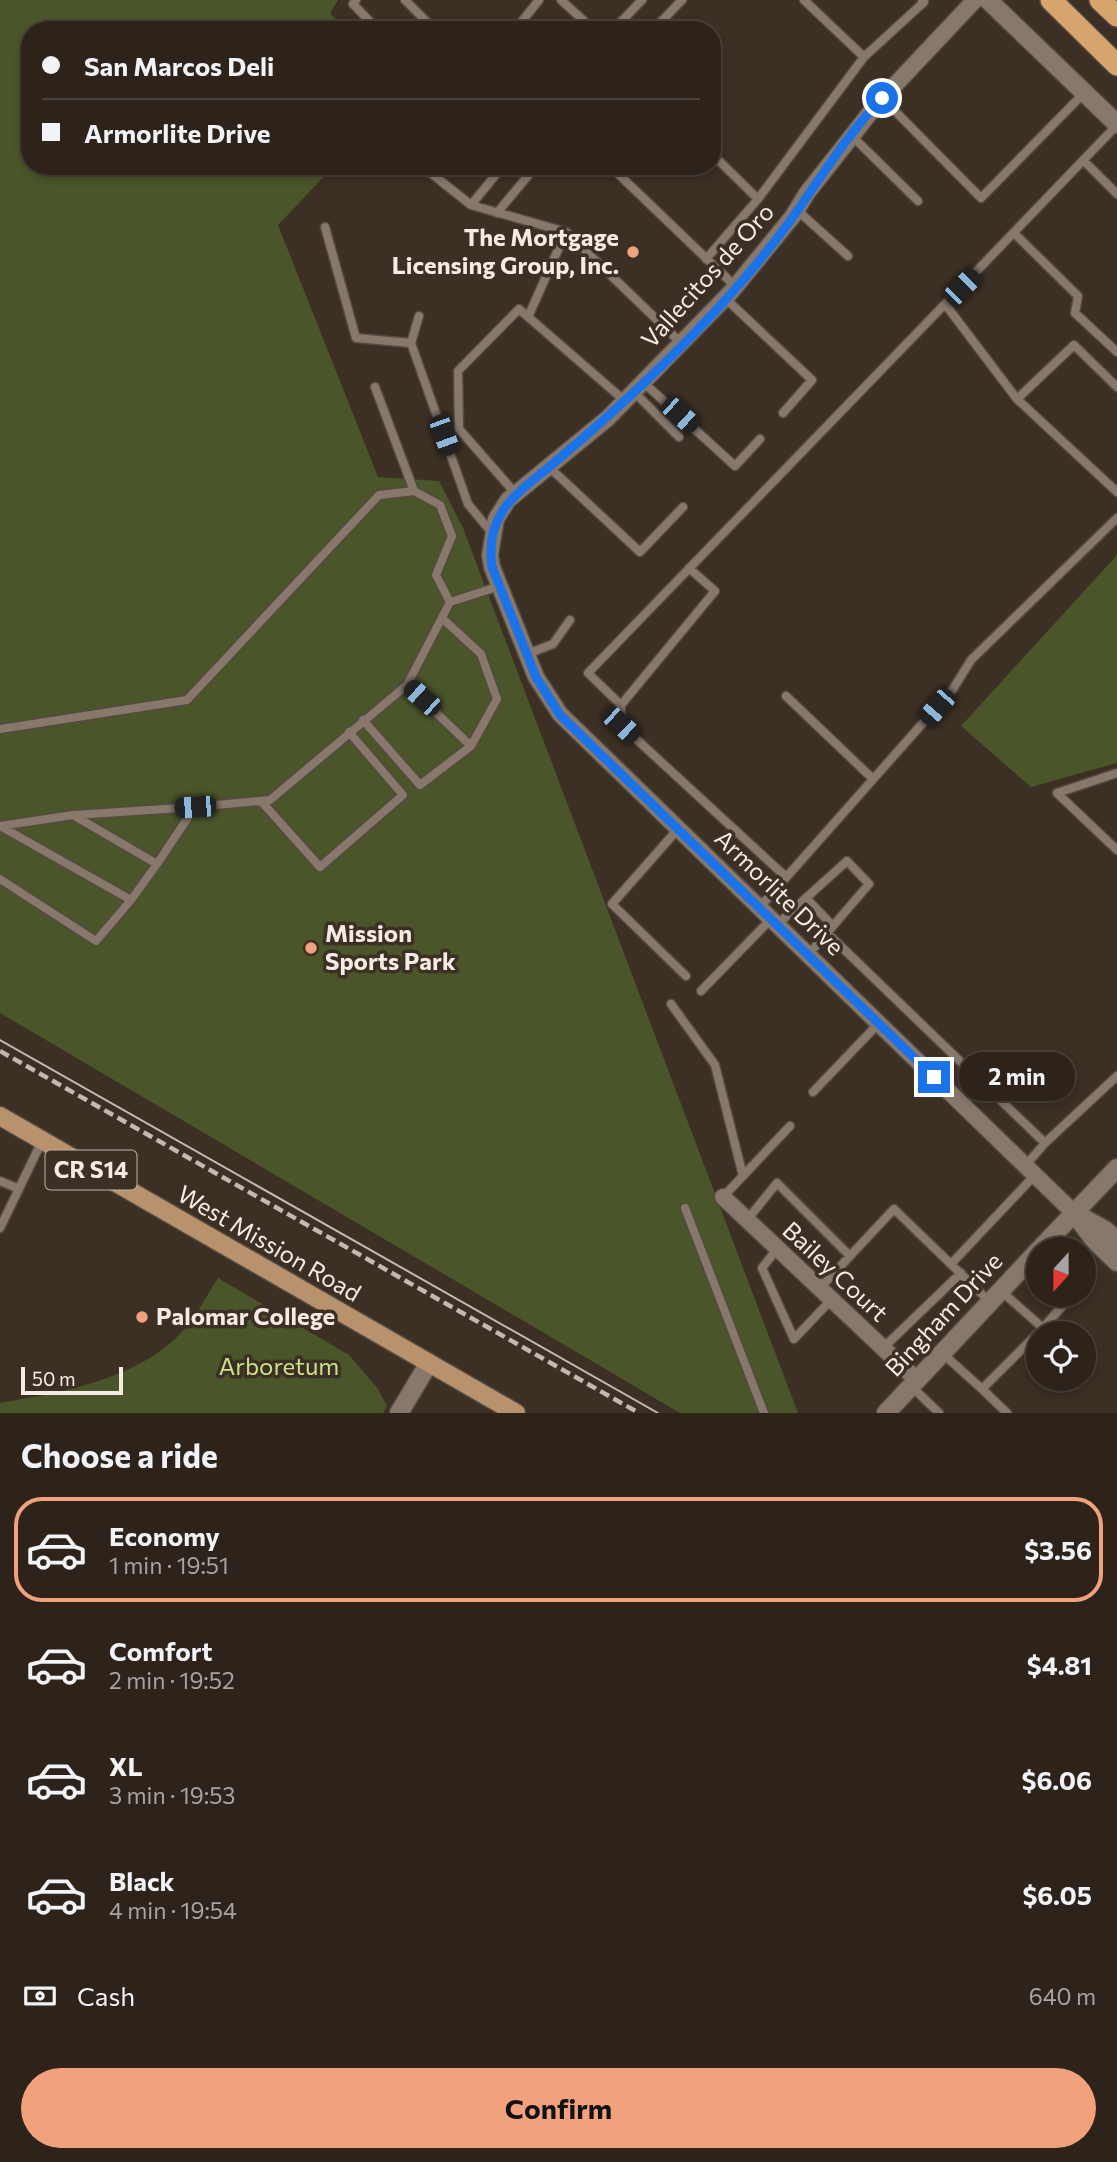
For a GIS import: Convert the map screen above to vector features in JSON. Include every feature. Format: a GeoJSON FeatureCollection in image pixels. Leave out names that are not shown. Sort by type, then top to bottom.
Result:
{"type":"FeatureCollection","features":[{"type":"Feature","properties":{"kind":"highway"},"geometry":{"type":"LineString","coordinates":[[1051,0],[1117,65]]}},
{"type":"Feature","properties":{"kind":"highway"},"geometry":{"type":"LineString","coordinates":[[1100,0],[1117,16]]}},
{"type":"Feature","properties":{"kind":"main road","name":"West Mission Road"},"geometry":{"type":"LineString","coordinates":[[0,1116],[516,1413]]}},
{"type":"Feature","properties":{"kind":"street","name":"Vallecitos de Oro"},"geometry":{"type":"LineString","coordinates":[[499,581],[490,555],[496,519],[516,494],[634,392],[731,292],[882,98],[975,0]]}},
{"type":"Feature","properties":{"kind":"street"},"geometry":{"type":"LineString","coordinates":[[988,0],[1117,125]]}},
{"type":"Feature","properties":{"kind":"street","name":"Armorlite Drive"},"geometry":{"type":"LineString","coordinates":[[499,581],[536,677],[560,715],[1074,1213],[1095,1241],[1117,1262]]}},
{"type":"Feature","properties":{"kind":"street","name":"Bingham Drive"},"geometry":{"type":"LineString","coordinates":[[1051,1237],[1117,1168]]}},
{"type":"Feature","properties":{"kind":"street","name":"Bailey Court"},"geometry":{"type":"LineString","coordinates":[[723,1197],[883,1348],[914,1383]]}},
{"type":"Feature","properties":{"kind":"street","name":"Armorlite Drive"},"geometry":{"type":"LineString","coordinates":[[1074,1213],[1105,1230],[1117,1241]]}},
{"type":"Feature","properties":{"kind":"street","name":"Bingham Drive"},"geometry":{"type":"LineString","coordinates":[[886,1413],[1026,1264]]}},
{"type":"Feature","properties":{"kind":"street"},"geometry":{"type":"LineString","coordinates":[[399,1413],[429,1363]]}},
{"type":"Feature","properties":{"kind":"lane"},"geometry":{"type":"LineString","coordinates":[[356,0],[353,4],[369,21]]}},
{"type":"Feature","properties":{"kind":"lane"},"geometry":{"type":"LineString","coordinates":[[405,0],[426,21]]}},
{"type":"Feature","properties":{"kind":"lane"},"geometry":{"type":"LineString","coordinates":[[522,21],[539,0]]}},
{"type":"Feature","properties":{"kind":"lane"},"geometry":{"type":"LineString","coordinates":[[561,0],[584,21]]}},
{"type":"Feature","properties":{"kind":"lane"},"geometry":{"type":"LineString","coordinates":[[622,21],[642,0]]}},
{"type":"Feature","properties":{"kind":"lane"},"geometry":{"type":"LineString","coordinates":[[662,21],[682,0]]}},
{"type":"Feature","properties":{"kind":"lane"},"geometry":{"type":"LineString","coordinates":[[804,0],[864,57]]}},
{"type":"Feature","properties":{"kind":"lane"},"geometry":{"type":"LineString","coordinates":[[706,259],[758,199],[864,57],[924,2],[922,0]]}},
{"type":"Feature","properties":{"kind":"lane"},"geometry":{"type":"LineString","coordinates":[[882,98],[981,198],[1084,93]]}},
{"type":"Feature","properties":{"kind":"lane"},"geometry":{"type":"LineString","coordinates":[[621,705],[588,673],[1015,234],[1117,125]]}},
{"type":"Feature","properties":{"kind":"lane"},"geometry":{"type":"LineString","coordinates":[[852,136],[918,201]]}},
{"type":"Feature","properties":{"kind":"lane"},"geometry":{"type":"LineString","coordinates":[[1084,161],[1117,194]]}},
{"type":"Feature","properties":{"kind":"lane"},"geometry":{"type":"LineString","coordinates":[[721,163],[758,199]]}},
{"type":"Feature","properties":{"kind":"lane"},"geometry":{"type":"LineString","coordinates":[[433,175],[471,205],[566,232],[681,343]]}},
{"type":"Feature","properties":{"kind":"lane"},"geometry":{"type":"LineString","coordinates":[[471,205],[496,175]]}},
{"type":"Feature","properties":{"kind":"lane"},"geometry":{"type":"LineString","coordinates":[[497,213],[529,175]]}},
{"type":"Feature","properties":{"kind":"lane"},"geometry":{"type":"LineString","coordinates":[[620,175],[706,259],[731,292],[812,380],[783,413]]}},
{"type":"Feature","properties":{"kind":"lane"},"geometry":{"type":"LineString","coordinates":[[797,210],[848,256]]}},
{"type":"Feature","properties":{"kind":"lane"},"geometry":{"type":"LineString","coordinates":[[325,227],[356,338],[411,342]]}},
{"type":"Feature","properties":{"kind":"lane"},"geometry":{"type":"LineString","coordinates":[[528,317],[566,232]]}},
{"type":"Feature","properties":{"kind":"lane"},"geometry":{"type":"LineString","coordinates":[[1015,234],[1078,296],[1075,313],[1117,352]]}},
{"type":"Feature","properties":{"kind":"lane"},"geometry":{"type":"LineString","coordinates":[[945,304],[1017,399],[1117,492]]}},
{"type":"Feature","properties":{"kind":"lane"},"geometry":{"type":"LineString","coordinates":[[516,494],[460,429],[458,371],[519,309],[735,466],[760,439]]}},
{"type":"Feature","properties":{"kind":"lane"},"geometry":{"type":"LineString","coordinates":[[419,316],[411,342],[468,503],[494,535]]}},
{"type":"Feature","properties":{"kind":"lane"},"geometry":{"type":"LineString","coordinates":[[1017,399],[1074,345],[1117,387]]}},
{"type":"Feature","properties":{"kind":"lane"},"geometry":{"type":"LineString","coordinates":[[375,387],[414,491]]}},
{"type":"Feature","properties":{"kind":"lane"},"geometry":{"type":"LineString","coordinates":[[634,392],[679,438]]}},
{"type":"Feature","properties":{"kind":"lane"},"geometry":{"type":"LineString","coordinates":[[549,467],[640,552],[683,506]]}},
{"type":"Feature","properties":{"kind":"lane"},"geometry":{"type":"LineString","coordinates":[[0,729],[187,700],[379,495],[414,491],[440,505],[452,536],[436,575],[450,602]]}},
{"type":"Feature","properties":{"kind":"lane"},"geometry":{"type":"LineString","coordinates":[[701,991],[769,917],[786,877],[953,689],[971,660],[1117,518]]}},
{"type":"Feature","properties":{"kind":"lane"},"geometry":{"type":"LineString","coordinates":[[689,568],[715,591],[621,705],[621,725],[786,877]]}},
{"type":"Feature","properties":{"kind":"lane"},"geometry":{"type":"LineString","coordinates":[[0,827],[73,815],[270,800],[407,685],[450,602],[499,581]]}},
{"type":"Feature","properties":{"kind":"lane"},"geometry":{"type":"LineString","coordinates":[[363,720],[420,785],[471,746],[496,699],[481,654],[442,618]]}},
{"type":"Feature","properties":{"kind":"lane"},"geometry":{"type":"LineString","coordinates":[[527,654],[553,644],[570,620]]}},
{"type":"Feature","properties":{"kind":"lane"},"geometry":{"type":"LineString","coordinates":[[407,685],[471,746]]}},
{"type":"Feature","properties":{"kind":"lane"},"geometry":{"type":"LineString","coordinates":[[786,696],[873,779]]}},
{"type":"Feature","properties":{"kind":"lane"},"geometry":{"type":"LineString","coordinates":[[261,801],[320,867],[402,795],[349,732]]}},
{"type":"Feature","properties":{"kind":"lane"},"geometry":{"type":"LineString","coordinates":[[1117,773],[1057,793],[1117,850]]}},
{"type":"Feature","properties":{"kind":"lane"},"geometry":{"type":"LineString","coordinates":[[0,879],[96,941],[131,900],[195,807]]}},
{"type":"Feature","properties":{"kind":"lane"},"geometry":{"type":"LineString","coordinates":[[73,815],[157,864]]}},
{"type":"Feature","properties":{"kind":"lane"},"geometry":{"type":"LineString","coordinates":[[0,827],[131,900]]}},
{"type":"Feature","properties":{"kind":"lane"},"geometry":{"type":"LineString","coordinates":[[678,829],[612,904],[686,976]]}},
{"type":"Feature","properties":{"kind":"lane"},"geometry":{"type":"LineString","coordinates":[[769,917],[806,898],[846,861],[869,884],[808,955]]}},
{"type":"Feature","properties":{"kind":"lane"},"geometry":{"type":"LineString","coordinates":[[806,898],[833,926]]}},
{"type":"Feature","properties":{"kind":"lane"},"geometry":{"type":"LineString","coordinates":[[827,933],[1045,1143]]}},
{"type":"Feature","properties":{"kind":"lane"},"geometry":{"type":"LineString","coordinates":[[671,1004],[715,1065],[743,1176]]}},
{"type":"Feature","properties":{"kind":"lane"},"geometry":{"type":"LineString","coordinates":[[813,1092],[879,1024]]}},
{"type":"Feature","properties":{"kind":"lane"},"geometry":{"type":"LineString","coordinates":[[951,1264],[1030,1170],[1045,1143],[1117,1076]]}},
{"type":"Feature","properties":{"kind":"lane"},"geometry":{"type":"LineString","coordinates":[[723,1197],[790,1126]]}},
{"type":"Feature","properties":{"kind":"lane"},"geometry":{"type":"LineString","coordinates":[[0,1228],[42,1141]]}},
{"type":"Feature","properties":{"kind":"lane"},"geometry":{"type":"LineString","coordinates":[[0,1181],[17,1188]]}},
{"type":"Feature","properties":{"kind":"lane"},"geometry":{"type":"LineString","coordinates":[[747,1220],[777,1183],[850,1256]]}},
{"type":"Feature","properties":{"kind":"lane"},"geometry":{"type":"LineString","coordinates":[[685,1209],[764,1413]]}},
{"type":"Feature","properties":{"kind":"lane"},"geometry":{"type":"LineString","coordinates":[[778,1249],[762,1268],[794,1339],[850,1256],[894,1209],[961,1273],[1033,1321]]}},
{"type":"Feature","properties":{"kind":"lane"},"geometry":{"type":"LineString","coordinates":[[883,1348],[961,1273]]}},
{"type":"Feature","properties":{"kind":"lane"},"geometry":{"type":"LineString","coordinates":[[1049,1321],[1061,1307]]}},
{"type":"Feature","properties":{"kind":"lane"},"geometry":{"type":"LineString","coordinates":[[982,1389],[1026,1345]]}},
{"type":"Feature","properties":{"kind":"lane"},"geometry":{"type":"LineString","coordinates":[[942,1353],[1007,1413]]}},
{"type":"Feature","properties":{"kind":"lane"},"geometry":{"type":"LineString","coordinates":[[914,1383],[939,1413]]}},
{"type":"Feature","properties":{"kind":"green space","name":"Mission Sports Park"},"geometry":{"type":"Polygon","coordinates":[[[0,0],[338,0],[330,13],[338,21],[21,21],[21,175],[325,175],[278,225],[378,477],[439,481],[463,528],[798,1413],[680,1413],[0,1013],[0,0]]]}},
{"type":"Feature","properties":{"kind":"green space"},"geometry":{"type":"Polygon","coordinates":[[[1117,555],[1117,763],[1031,787],[961,726],[1117,555]]]}},
{"type":"Feature","properties":{"kind":"green space","name":"Arboretum"},"geometry":{"type":"Polygon","coordinates":[[[218,1278],[349,1355],[378,1389],[387,1406],[383,1413],[0,1413],[0,1403],[92,1383],[136,1366],[156,1354],[187,1326],[218,1278]]]}},
{"type":"Feature","properties":{"kind":"tram line"},"geometry":{"type":"LineString","coordinates":[[0,1040],[658,1413]]}},
{"type":"Feature","properties":{"kind":"railway"},"geometry":{"type":"LineString","coordinates":[[0,1051],[639,1413]]}},
{"type":"Feature","properties":{"kind":"place","name":"The Mortgage Licensing Group, Inc."},"geometry":{"type":"Point","coordinates":[633,252]}},
{"type":"Feature","properties":{"kind":"place","name":"Mission Sports Park"},"geometry":{"type":"Point","coordinates":[311,948]}},
{"type":"Feature","properties":{"kind":"place","name":"Palomar College"},"geometry":{"type":"Point","coordinates":[142,1317]}},
{"type":"Feature","properties":{"kind":"route"},"geometry":{"type":"LineString","coordinates":[[882,98],[807,193],[793,216],[731,292],[608,418],[508,500],[496,519],[490,555],[492,567],[536,677],[560,715],[934,1077]]}}]}
